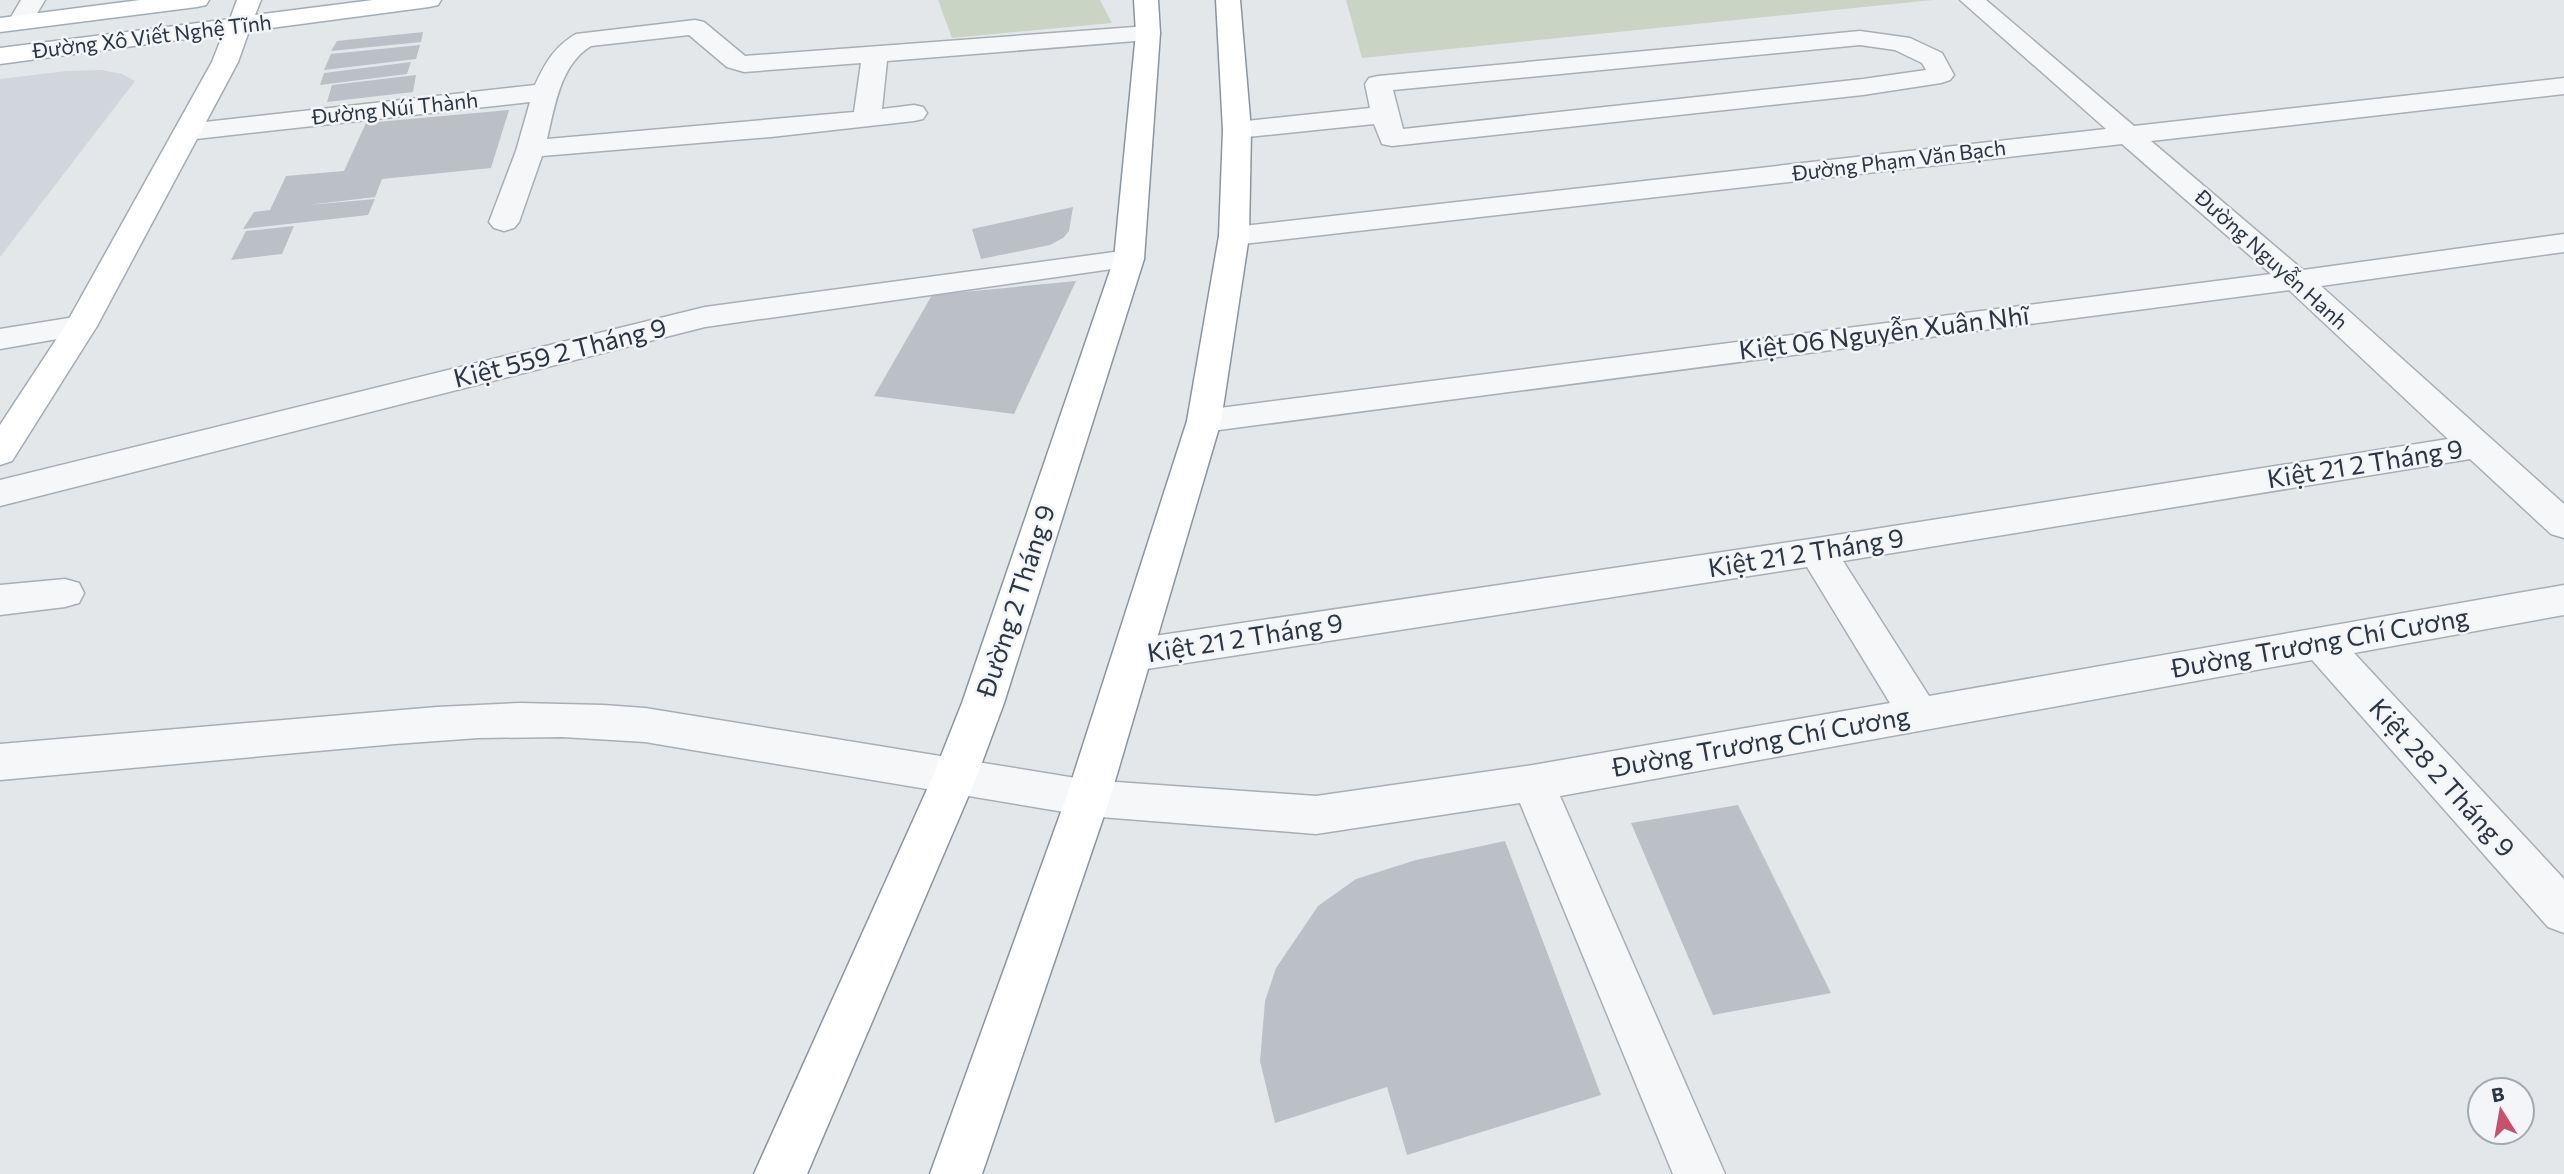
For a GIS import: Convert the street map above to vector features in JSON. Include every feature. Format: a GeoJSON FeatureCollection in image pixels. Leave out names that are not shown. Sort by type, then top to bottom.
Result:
{"type":"FeatureCollection","features":[{"type":"Feature","properties":{"kind":"main road","name":"Đường Xô Viết Nghệ Tĩnh"},"geometry":{"type":"LineString","coordinates":[[10,23],[197,0]]}},
{"type":"Feature","properties":{"kind":"main road","name":"Đường Xô Viết Nghệ Tĩnh"},"geometry":{"type":"LineString","coordinates":[[0,56],[244,13],[429,0]]}},
{"type":"Feature","properties":{"kind":"main road"},"geometry":{"type":"LineString","coordinates":[[956,1174],[1088,798],[1204,421],[1234,236],[1237,130],[1228,0]]}},
{"type":"Feature","properties":{"kind":"main road"},"geometry":{"type":"LineString","coordinates":[[0,453],[81,326],[225,62],[244,13]]}},
{"type":"Feature","properties":{"kind":"main road","name":"Đường 2 Tháng 9"},"geometry":{"type":"LineString","coordinates":[[780,1174],[955,776],[983,703],[1129,260],[1147,17]]}},
{"type":"Feature","properties":{"kind":"street"},"geometry":{"type":"LineString","coordinates":[[10,23],[33,0]]}},
{"type":"Feature","properties":{"kind":"street","name":"Đường Nguyễn Hanh"},"geometry":{"type":"LineString","coordinates":[[1972,0],[2296,281],[2564,525]]}},
{"type":"Feature","properties":{"kind":"street"},"geometry":{"type":"LineString","coordinates":[[504,222],[530,149],[545,92],[566,52],[575,43],[641,32],[695,27],[736,62],[744,64],[875,53],[1147,17]]}},
{"type":"Feature","properties":{"kind":"street"},"geometry":{"type":"LineString","coordinates":[[1860,38],[1901,43],[1933,58],[1941,75],[1849,88],[1392,138],[1385,115],[1377,84],[1860,38]]}},
{"type":"Feature","properties":{"kind":"street"},"geometry":{"type":"LineString","coordinates":[[867,118],[875,53]]}},
{"type":"Feature","properties":{"kind":"street","name":"Đường Phạm Văn Bạch"},"geometry":{"type":"LineString","coordinates":[[1234,236],[2564,86]]}},
{"type":"Feature","properties":{"kind":"street","name":"Đường Núi Thành"},"geometry":{"type":"LineString","coordinates":[[187,132],[545,92]]}},
{"type":"Feature","properties":{"kind":"street"},"geometry":{"type":"LineString","coordinates":[[530,149],[771,129],[914,113]]}},
{"type":"Feature","properties":{"kind":"street"},"geometry":{"type":"LineString","coordinates":[[1237,130],[1385,115]]}},
{"type":"Feature","properties":{"kind":"street","name":"Kiệt 06 Nguyễn Xuân Nhĩ"},"geometry":{"type":"LineString","coordinates":[[1204,421],[2296,281],[2564,243]]}},
{"type":"Feature","properties":{"kind":"street","name":"Kiệt 559 2 Tháng 9"},"geometry":{"type":"LineString","coordinates":[[0,493],[705,317],[1129,260]]}},
{"type":"Feature","properties":{"kind":"street"},"geometry":{"type":"LineString","coordinates":[[0,339],[81,326]]}},
{"type":"Feature","properties":{"kind":"street","name":"Kiệt 21 2 Tháng 9"},"geometry":{"type":"LineString","coordinates":[[1134,655],[1817,552],[2476,446]]}},
{"type":"Feature","properties":{"kind":"street"},"geometry":{"type":"LineString","coordinates":[[1817,552],[1918,713]]}},
{"type":"Feature","properties":{"kind":"street"},"geometry":{"type":"LineString","coordinates":[[0,600],[65,593]]}},
{"type":"Feature","properties":{"kind":"street","name":"Đường Trương Chí Cương"},"geometry":{"type":"LineString","coordinates":[[0,762],[414,725],[496,719],[584,718],[645,725],[1088,798],[1316,815],[1533,783],[2564,600]]}},
{"type":"Feature","properties":{"kind":"street","name":"Kiệt 28 2 Tháng 9"},"geometry":{"type":"LineString","coordinates":[[2321,643],[2564,912]]}},
{"type":"Feature","properties":{"kind":"street"},"geometry":{"type":"LineString","coordinates":[[1533,783],[1699,1174]]}},
{"type":"Feature","properties":{"kind":"shaded area"},"geometry":{"type":"Polygon","coordinates":[[[101,70],[122,74],[135,81],[0,257],[0,79],[66,71],[101,70]]]}},
{"type":"Feature","properties":{"kind":"green space"},"geometry":{"type":"Polygon","coordinates":[[[938,0],[1100,0],[1112,23],[952,38],[938,0]]]}},
{"type":"Feature","properties":{"kind":"green space"},"geometry":{"type":"Polygon","coordinates":[[[1346,0],[1933,0],[1362,58],[1346,0]]]}},
{"type":"Feature","properties":{"kind":"building"},"geometry":{"type":"Polygon","coordinates":[[[423,32],[421,42],[331,51],[337,41],[423,32]]]}},
{"type":"Feature","properties":{"kind":"building"},"geometry":{"type":"Polygon","coordinates":[[[420,45],[416,59],[324,70],[331,54],[420,45]]]}},
{"type":"Feature","properties":{"kind":"building"},"geometry":{"type":"Polygon","coordinates":[[[411,62],[407,74],[320,85],[324,73],[411,62]]]}},
{"type":"Feature","properties":{"kind":"building"},"geometry":{"type":"Polygon","coordinates":[[[416,75],[413,92],[327,102],[332,85],[416,75]]]}},
{"type":"Feature","properties":{"kind":"building"},"geometry":{"type":"Polygon","coordinates":[[[509,110],[491,168],[382,179],[375,197],[308,205],[375,199],[368,215],[243,229],[254,212],[270,210],[286,176],[344,171],[366,123],[509,110]]]}},
{"type":"Feature","properties":{"kind":"building"},"geometry":{"type":"Polygon","coordinates":[[[1073,207],[1069,231],[1063,238],[1050,245],[981,259],[972,229],[1073,207]]]}},
{"type":"Feature","properties":{"kind":"building"},"geometry":{"type":"Polygon","coordinates":[[[294,226],[282,254],[231,260],[246,231],[294,226]]]}},
{"type":"Feature","properties":{"kind":"building"},"geometry":{"type":"Polygon","coordinates":[[[1076,281],[1014,414],[874,396],[932,295],[1076,281]]]}},
{"type":"Feature","properties":{"kind":"building"},"geometry":{"type":"Polygon","coordinates":[[[1738,805],[1831,993],[1713,1015],[1631,823],[1738,805]]]}},
{"type":"Feature","properties":{"kind":"building"},"geometry":{"type":"Polygon","coordinates":[[[1505,841],[1601,1095],[1407,1155],[1387,1087],[1275,1123],[1260,1061],[1265,1001],[1276,968],[1318,906],[1356,879],[1416,860],[1505,841]]]}}]}
